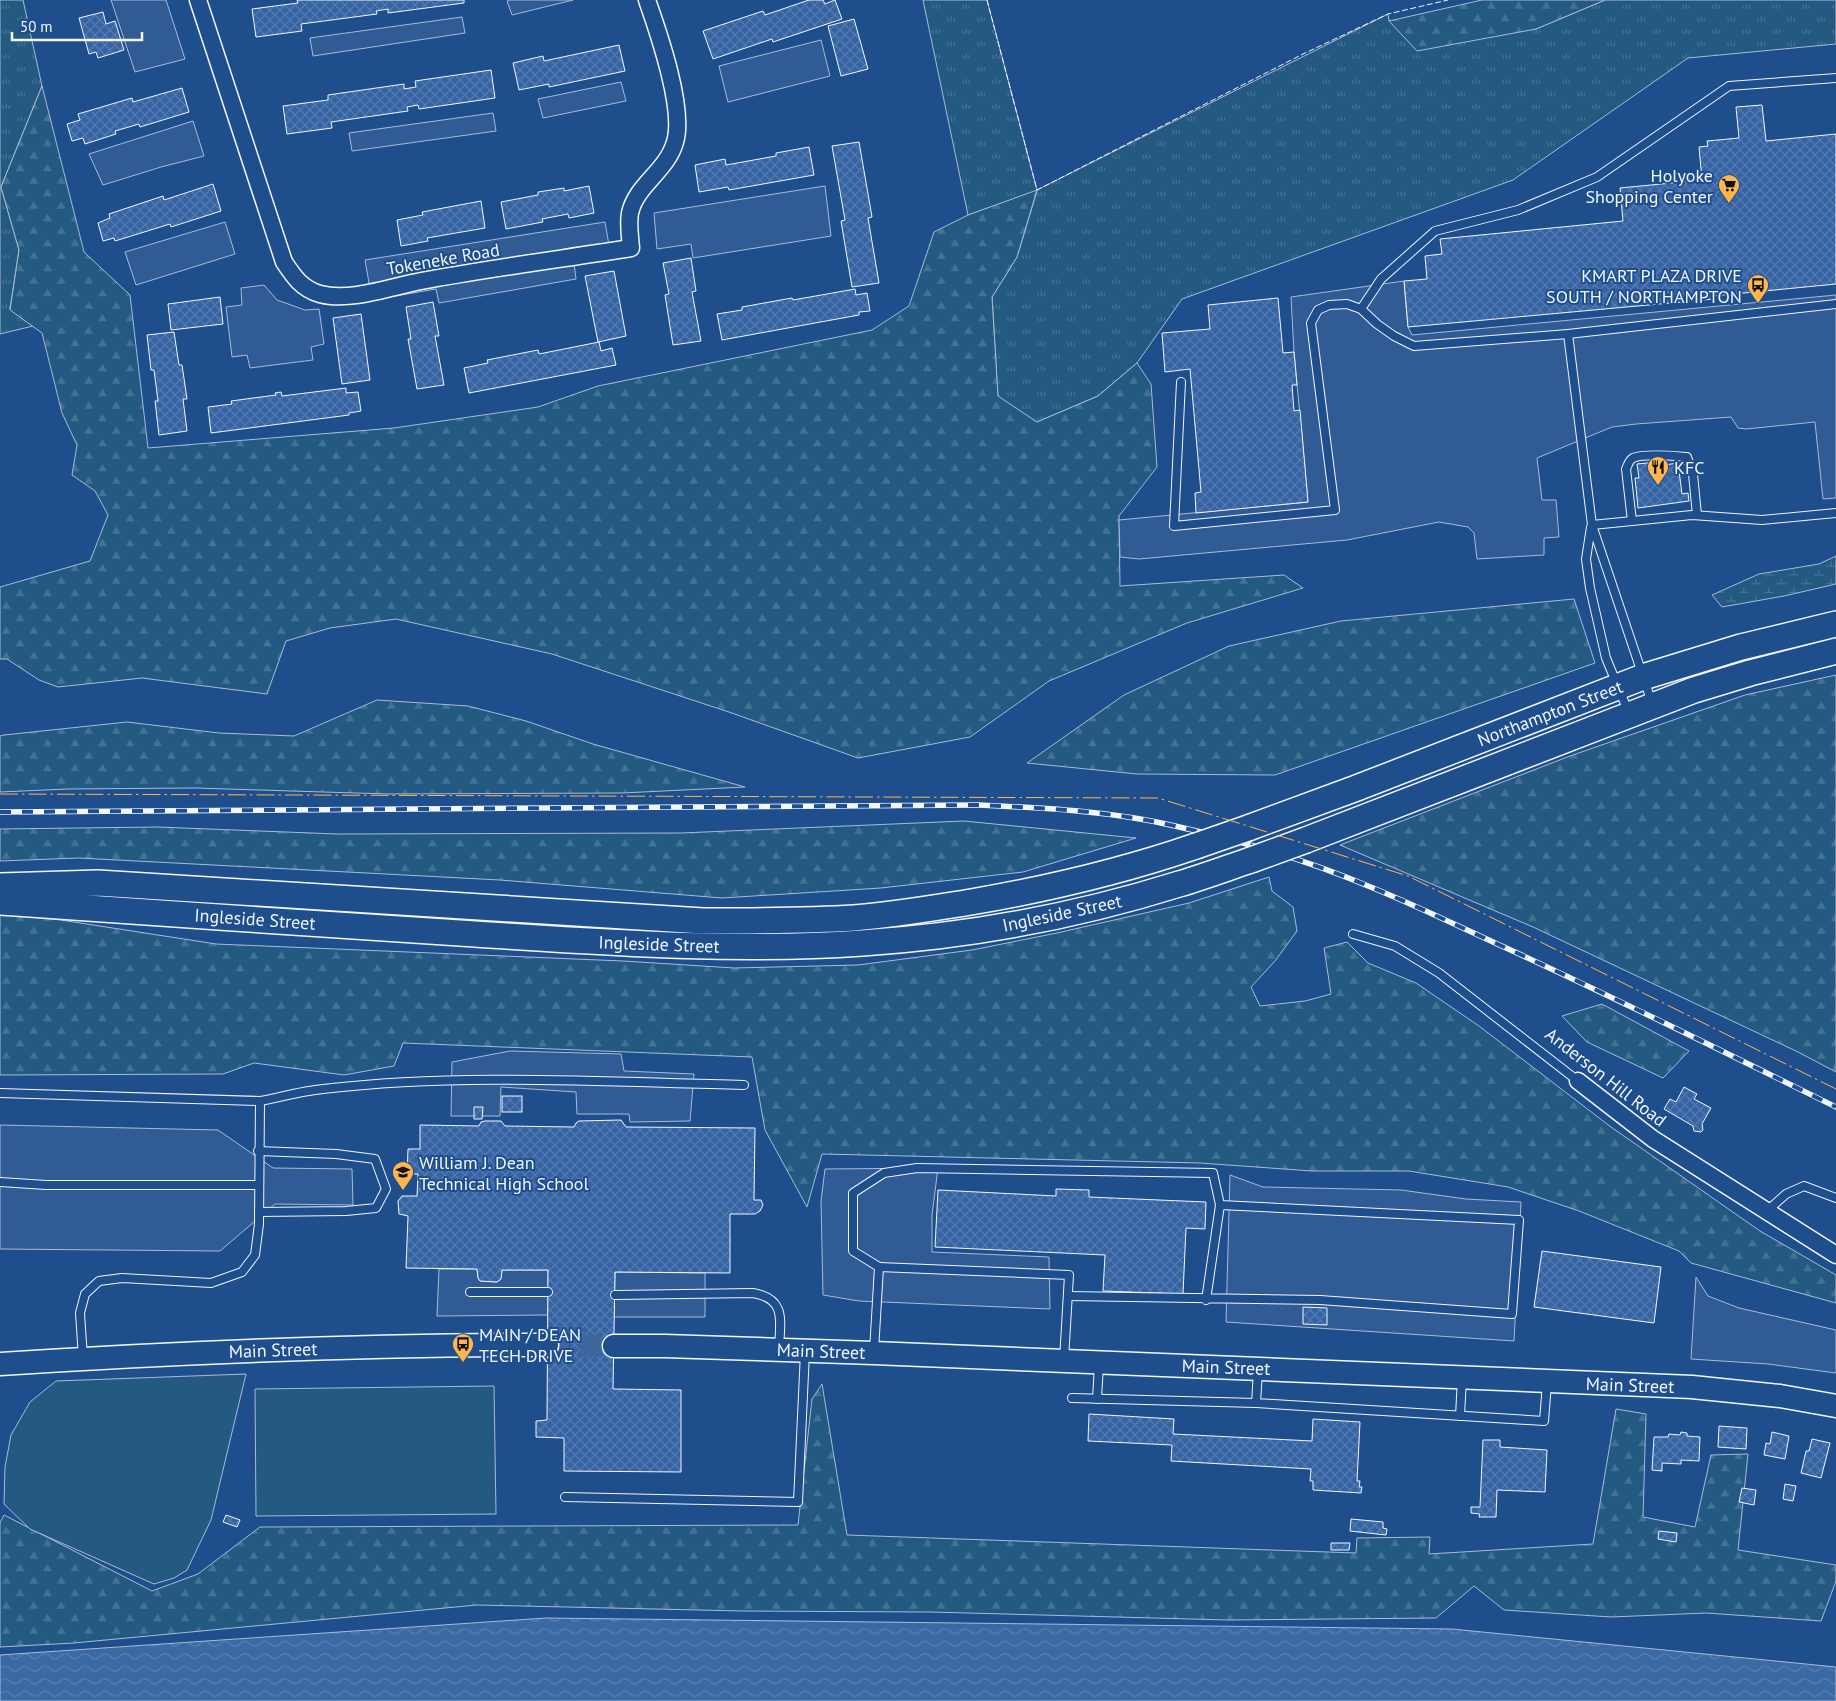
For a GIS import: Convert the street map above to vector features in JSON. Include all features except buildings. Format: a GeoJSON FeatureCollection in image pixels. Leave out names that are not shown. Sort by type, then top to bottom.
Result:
{"type":"FeatureCollection","features":[{"type":"Feature","properties":{"kind":"main road","name":"Northampton Street"},"geometry":{"type":"LineString","coordinates":[[1259,824],[1617,686],[1740,646],[1836,624]]}},
{"type":"Feature","properties":{"kind":"main road","name":"Northampton Street"},"geometry":{"type":"LineString","coordinates":[[1306,840],[1694,690],[1750,672],[1836,651]]}},
{"type":"Feature","properties":{"kind":"main road","name":"Ingleside Street"},"geometry":{"type":"LineString","coordinates":[[0,886],[98,883],[675,919],[784,921],[856,918],[930,909],[1012,895],[1076,881],[1159,859],[1259,824]]}},
{"type":"Feature","properties":{"kind":"main road","name":"Ingleside Street"},"geometry":{"type":"LineString","coordinates":[[0,902],[610,942],[794,947],[864,943],[930,936],[993,928],[1059,915],[1180,884],[1306,840]]}},
{"type":"Feature","properties":{"kind":"main road","name":"Main Street"},"geometry":{"type":"LineString","coordinates":[[0,1364],[155,1354],[418,1345],[547,1346]]}},
{"type":"Feature","properties":{"kind":"main road","name":"Main Street"},"geometry":{"type":"LineString","coordinates":[[614,1346],[874,1352],[1692,1387],[1780,1396],[1836,1406]]}},
{"type":"Feature","properties":{"kind":"street","name":"Tokeneke Road"},"geometry":{"type":"LineString","coordinates":[[198,0],[284,262],[293,277],[306,288],[321,295],[333,296],[371,292],[420,282],[631,248],[630,215],[634,203],[644,187],[667,160],[676,142],[677,132],[672,82],[648,0]]}},
{"type":"Feature","properties":{"kind":"street","name":"Anderson Hill Road"},"geometry":{"type":"LineString","coordinates":[[1578,1081],[1653,1139],[1836,1255]]}},
{"type":"Feature","properties":{"kind":"lane"},"geometry":{"type":"LineString","coordinates":[[1361,308],[1381,279],[1435,231],[1518,210],[1597,177],[1729,86],[1836,78]]}},
{"type":"Feature","properties":{"kind":"lane"},"geometry":{"type":"LineString","coordinates":[[1181,382],[1174,526],[1335,510],[1311,323],[1318,310],[1329,305],[1347,304],[1361,308],[1377,324],[1394,336],[1414,346],[1568,334],[1836,304]]}},
{"type":"Feature","properties":{"kind":"lane"},"geometry":{"type":"LineString","coordinates":[[1568,334],[1592,525],[1653,706]]}},
{"type":"Feature","properties":{"kind":"lane"},"geometry":{"type":"LineString","coordinates":[[1632,521],[1626,469],[1629,462],[1633,458],[1662,455],[1686,457],[1693,474],[1697,515]]}},
{"type":"Feature","properties":{"kind":"lane"},"geometry":{"type":"LineString","coordinates":[[1592,525],[1697,515],[1762,520],[1836,513]]}},
{"type":"Feature","properties":{"kind":"lane"},"geometry":{"type":"LineString","coordinates":[[1592,525],[1587,553],[1587,574],[1606,658],[1629,715]]}},
{"type":"Feature","properties":{"kind":"lane","name":"Anderson Hill Road"},"geometry":{"type":"LineString","coordinates":[[1353,934],[1395,946],[1439,973],[1578,1081]]}},
{"type":"Feature","properties":{"kind":"lane"},"geometry":{"type":"LineString","coordinates":[[0,1093],[260,1101],[322,1089],[403,1082],[466,1080],[744,1085]]}},
{"type":"Feature","properties":{"kind":"lane"},"geometry":{"type":"LineString","coordinates":[[83,1358],[80,1313],[85,1294],[99,1281],[122,1278],[211,1283],[242,1272],[255,1255],[259,1212],[258,1151],[260,1101]]}},
{"type":"Feature","properties":{"kind":"lane"},"geometry":{"type":"LineString","coordinates":[[258,1151],[336,1154],[375,1159],[386,1189],[376,1208],[346,1211],[259,1212]]}},
{"type":"Feature","properties":{"kind":"lane"},"geometry":{"type":"LineString","coordinates":[[1064,1360],[1069,1275],[879,1267],[853,1251],[853,1193],[884,1173],[917,1168],[1214,1173],[1220,1205],[1206,1300]]}},
{"type":"Feature","properties":{"kind":"lane"},"geometry":{"type":"LineString","coordinates":[[0,1182],[258,1185]]}},
{"type":"Feature","properties":{"kind":"lane"},"geometry":{"type":"LineString","coordinates":[[1767,1211],[1786,1194],[1804,1186],[1836,1198]]}},
{"type":"Feature","properties":{"kind":"lane"},"geometry":{"type":"LineString","coordinates":[[1068,1296],[1206,1300],[1320,1300],[1512,1314],[1519,1220],[1220,1205]]}},
{"type":"Feature","properties":{"kind":"lane"},"geometry":{"type":"LineString","coordinates":[[874,1352],[879,1267]]}},
{"type":"Feature","properties":{"kind":"lane"},"geometry":{"type":"LineString","coordinates":[[470,1292],[548,1292]]}},
{"type":"Feature","properties":{"kind":"lane"},"geometry":{"type":"LineString","coordinates":[[615,1295],[753,1293],[766,1295],[773,1300],[778,1308],[780,1321],[779,1350]]}},
{"type":"Feature","properties":{"kind":"lane"},"geometry":{"type":"LineString","coordinates":[[565,1497],[798,1502],[805,1350]]}},
{"type":"Feature","properties":{"kind":"lane"},"geometry":{"type":"LineString","coordinates":[[1098,1399],[1099,1362]]}},
{"type":"Feature","properties":{"kind":"lane"},"geometry":{"type":"LineString","coordinates":[[1256,1403],[1259,1369]]}},
{"type":"Feature","properties":{"kind":"lane"},"geometry":{"type":"LineString","coordinates":[[1460,1416],[1462,1376]]}},
{"type":"Feature","properties":{"kind":"lane"},"geometry":{"type":"LineString","coordinates":[[1072,1398],[1256,1403],[1544,1421],[1548,1381]]}},
{"type":"Feature","properties":{"kind":"green space"},"geometry":{"type":"Polygon","coordinates":[[[0,0],[23,0],[42,86],[1,187],[19,250],[10,309],[33,326],[0,334],[0,0]]]}},
{"type":"Feature","properties":{"kind":"green space"},"geometry":{"type":"Polygon","coordinates":[[[923,0],[987,0],[1037,190],[1388,14],[1389,21],[1536,29],[1605,0],[1836,0],[1836,44],[1688,58],[1513,180],[1182,299],[1137,363],[1098,396],[1037,422],[998,397],[992,297],[1017,257],[1037,191],[968,215],[923,0]]]}},
{"type":"Feature","properties":{"kind":"green space"},"geometry":{"type":"Polygon","coordinates":[[[1482,0],[1605,0],[1536,29],[1417,51],[1389,21],[1482,0]]]}},
{"type":"Feature","properties":{"kind":"green space"},"geometry":{"type":"Polygon","coordinates":[[[42,86],[84,252],[130,295],[148,448],[394,428],[538,407],[598,386],[872,330],[909,306],[934,232],[968,215],[1037,190],[1017,257],[992,297],[998,396],[1037,422],[1098,396],[1137,363],[1151,384],[1157,467],[1119,516],[1120,586],[1284,575],[1303,588],[1187,623],[1049,681],[970,737],[858,758],[729,712],[552,654],[396,619],[330,628],[286,641],[267,694],[142,678],[58,687],[39,680],[7,659],[0,659],[0,587],[90,561],[108,515],[95,491],[72,475],[77,445],[62,413],[42,333],[10,310],[19,250],[1,187],[42,86]]]}},
{"type":"Feature","properties":{"kind":"green space"},"geometry":{"type":"Polygon","coordinates":[[[1836,556],[1836,584],[1722,607],[1712,595],[1759,574],[1819,564],[1836,556]]]}},
{"type":"Feature","properties":{"kind":"green space"},"geometry":{"type":"Polygon","coordinates":[[[1574,599],[1595,663],[1275,775],[1137,774],[1027,763],[1124,695],[1229,646],[1341,621],[1574,599]]]}},
{"type":"Feature","properties":{"kind":"green space"},"geometry":{"type":"Polygon","coordinates":[[[1836,675],[1836,1072],[1798,1052],[1533,927],[1340,845],[1570,756],[1745,695],[1836,675]]]}},
{"type":"Feature","properties":{"kind":"green space"},"geometry":{"type":"Polygon","coordinates":[[[377,700],[468,706],[526,721],[593,744],[745,787],[622,793],[388,794],[195,788],[68,789],[0,792],[0,736],[4,735],[127,722],[219,733],[294,736],[377,700]]]}},
{"type":"Feature","properties":{"kind":"green space"},"geometry":{"type":"Polygon","coordinates":[[[964,821],[1136,838],[1023,872],[881,888],[722,898],[500,880],[79,858],[0,861],[0,829],[157,827],[337,834],[681,833],[964,821]]]}},
{"type":"Feature","properties":{"kind":"green space"},"geometry":{"type":"Polygon","coordinates":[[[1269,877],[1272,891],[1293,907],[1297,931],[1275,961],[1251,987],[1260,1006],[1305,1001],[1331,994],[1324,948],[1347,942],[1368,963],[1416,983],[1479,1026],[1611,1127],[1760,1231],[1836,1275],[1836,1303],[1691,1263],[1679,1251],[1579,1211],[1508,1187],[1409,1171],[1312,1171],[1200,1163],[822,1154],[807,1207],[765,1130],[752,1057],[403,1043],[394,1066],[344,1075],[254,1063],[223,1074],[0,1075],[0,914],[61,920],[216,944],[623,961],[734,968],[858,965],[972,950],[1057,933],[1189,903],[1269,877]]]}},
{"type":"Feature","properties":{"kind":"green space"},"geometry":{"type":"Polygon","coordinates":[[[1602,1004],[1689,1051],[1663,1078],[1587,1042],[1562,1016],[1602,1004]]]}},
{"type":"Feature","properties":{"kind":"green space"},"geometry":{"type":"Polygon","coordinates":[[[246,1374],[211,1520],[187,1570],[174,1578],[154,1584],[30,1529],[4,1504],[5,1467],[11,1435],[30,1402],[56,1381],[246,1374]]]}},
{"type":"Feature","properties":{"kind":"green space"},"geometry":{"type":"Polygon","coordinates":[[[822,1384],[847,1535],[1356,1553],[1357,1538],[1430,1537],[1429,1554],[1593,1544],[1616,1409],[1646,1414],[1643,1517],[1695,1527],[1711,1455],[1748,1454],[1738,1550],[1836,1565],[1836,1581],[1821,1621],[1706,1613],[1611,1617],[1504,1610],[1474,1586],[1436,1618],[1228,1620],[930,1612],[743,1611],[477,1605],[74,1643],[0,1647],[0,1523],[4,1515],[152,1591],[198,1574],[260,1527],[798,1525],[812,1399],[822,1384]]]}},
{"type":"Feature","properties":{"kind":"green space"},"geometry":{"type":"Polygon","coordinates":[[[494,1386],[496,1514],[256,1516],[255,1389],[494,1386]]]}},
{"type":"Feature","properties":{"kind":"shaded area"},"geometry":{"type":"Polygon","coordinates":[[[111,0],[166,0],[185,59],[135,72],[111,0]]]}},
{"type":"Feature","properties":{"kind":"shaded area"},"geometry":{"type":"Polygon","coordinates":[[[573,0],[512,15],[507,1],[573,0]]]}},
{"type":"Feature","properties":{"kind":"shaded area"},"geometry":{"type":"Polygon","coordinates":[[[462,17],[465,33],[313,56],[310,38],[462,17]]]}},
{"type":"Feature","properties":{"kind":"shaded area"},"geometry":{"type":"Polygon","coordinates":[[[821,40],[830,76],[728,102],[719,66],[821,40]]]}},
{"type":"Feature","properties":{"kind":"shaded area"},"geometry":{"type":"Polygon","coordinates":[[[621,82],[626,101],[543,118],[538,99],[621,82]]]}},
{"type":"Feature","properties":{"kind":"shaded area"},"geometry":{"type":"Polygon","coordinates":[[[493,113],[496,131],[352,151],[349,133],[493,113]]]}},
{"type":"Feature","properties":{"kind":"shaded area"},"geometry":{"type":"Polygon","coordinates":[[[193,121],[204,156],[103,185],[89,154],[193,121]]]}},
{"type":"Feature","properties":{"kind":"shaded area"},"geometry":{"type":"Polygon","coordinates":[[[825,186],[831,236],[693,258],[691,244],[657,249],[654,213],[825,186]]]}},
{"type":"Feature","properties":{"kind":"shaded area"},"geometry":{"type":"Polygon","coordinates":[[[225,222],[235,254],[136,285],[125,252],[225,222]]]}},
{"type":"Feature","properties":{"kind":"shaded area"},"geometry":{"type":"Polygon","coordinates":[[[605,222],[611,257],[574,263],[576,279],[439,303],[436,289],[372,300],[365,260],[605,222]]]}},
{"type":"Feature","properties":{"kind":"shaded area"},"geometry":{"type":"Polygon","coordinates":[[[1404,281],[1408,327],[1412,335],[1836,295],[1836,498],[1823,499],[1815,422],[1746,429],[1738,428],[1731,417],[1636,424],[1612,427],[1537,458],[1542,500],[1556,500],[1559,537],[1544,538],[1544,555],[1477,559],[1474,533],[1468,527],[1439,522],[1347,540],[1139,559],[1120,557],[1119,520],[1308,502],[1294,352],[1291,297],[1404,281]]]}},
{"type":"Feature","properties":{"kind":"shaded area"},"geometry":{"type":"Polygon","coordinates":[[[264,285],[277,300],[305,310],[319,309],[324,344],[311,347],[313,360],[250,368],[247,355],[232,357],[226,307],[242,305],[241,288],[264,285]]]}},
{"type":"Feature","properties":{"kind":"shaded area"},"geometry":{"type":"Polygon","coordinates":[[[510,1051],[621,1054],[624,1071],[694,1074],[690,1121],[630,1122],[629,1114],[577,1114],[576,1092],[501,1087],[500,1116],[451,1116],[452,1062],[510,1051]]]}},
{"type":"Feature","properties":{"kind":"shaded area"},"geometry":{"type":"Polygon","coordinates":[[[0,1125],[218,1130],[273,1168],[352,1169],[353,1205],[275,1204],[220,1251],[0,1249],[0,1125]]]}},
{"type":"Feature","properties":{"kind":"shaded area"},"geometry":{"type":"Polygon","coordinates":[[[938,1168],[932,1215],[932,1252],[1049,1257],[1050,1309],[859,1301],[823,1295],[821,1201],[825,1169],[938,1168]]]}},
{"type":"Feature","properties":{"kind":"shaded area"},"geometry":{"type":"Polygon","coordinates":[[[1230,1175],[1263,1187],[1401,1190],[1466,1199],[1521,1202],[1514,1341],[1226,1322],[1230,1175]]]}},
{"type":"Feature","properties":{"kind":"shaded area"},"geometry":{"type":"Polygon","coordinates":[[[439,1269],[477,1269],[480,1281],[497,1282],[501,1279],[502,1270],[548,1270],[548,1315],[437,1316],[439,1269]]]}},
{"type":"Feature","properties":{"kind":"shaded area"},"geometry":{"type":"Polygon","coordinates":[[[615,1272],[705,1273],[705,1317],[614,1317],[615,1272]]]}},
{"type":"Feature","properties":{"kind":"shaded area"},"geometry":{"type":"Polygon","coordinates":[[[1696,1277],[1708,1296],[1739,1308],[1836,1330],[1836,1373],[1768,1364],[1691,1359],[1696,1277]]]}},
{"type":"Feature","properties":{"kind":"water"},"geometry":{"type":"Polygon","coordinates":[[[546,1618],[1452,1629],[1836,1667],[1836,1701],[0,1701],[0,1655],[546,1618]]]}},
{"type":"Feature","properties":{"kind":"tunnel"},"geometry":{"type":"LineString","coordinates":[[547,1345],[614,1346]]}},
{"type":"Feature","properties":{"kind":"railway"},"geometry":{"type":"LineString","coordinates":[[0,812],[978,805],[1052,809],[1151,821],[1250,845],[1300,860],[1349,878],[1422,909],[1588,986],[1836,1107]]}},
{"type":"Feature","properties":{"kind":"fence"},"geometry":{"type":"LineString","coordinates":[[987,0],[1037,190],[1303,54],[1388,14],[1448,0]]}},
{"type":"Feature","properties":{"kind":"power"},"geometry":{"type":"LineString","coordinates":[[0,794],[1158,798],[1408,876],[1836,1089]]}},
{"type":"Feature","properties":{"kind":"place","name":"Holyoke Shopping Center"},"geometry":{"type":"Point","coordinates":[1729,204]}},
{"type":"Feature","properties":{"kind":"place","name":"KMART PLAZA DRIVE SOUTH / NORTHAMPTON"},"geometry":{"type":"Point","coordinates":[1758,304]}},
{"type":"Feature","properties":{"kind":"place","name":"KFC"},"geometry":{"type":"Point","coordinates":[1658,486]}},
{"type":"Feature","properties":{"kind":"place","name":"William J. Dean Technical High School"},"geometry":{"type":"Point","coordinates":[403,1191]}},
{"type":"Feature","properties":{"kind":"place","name":"MAIN / DEAN TECH DRIVE"},"geometry":{"type":"Point","coordinates":[463,1363]}}]}
